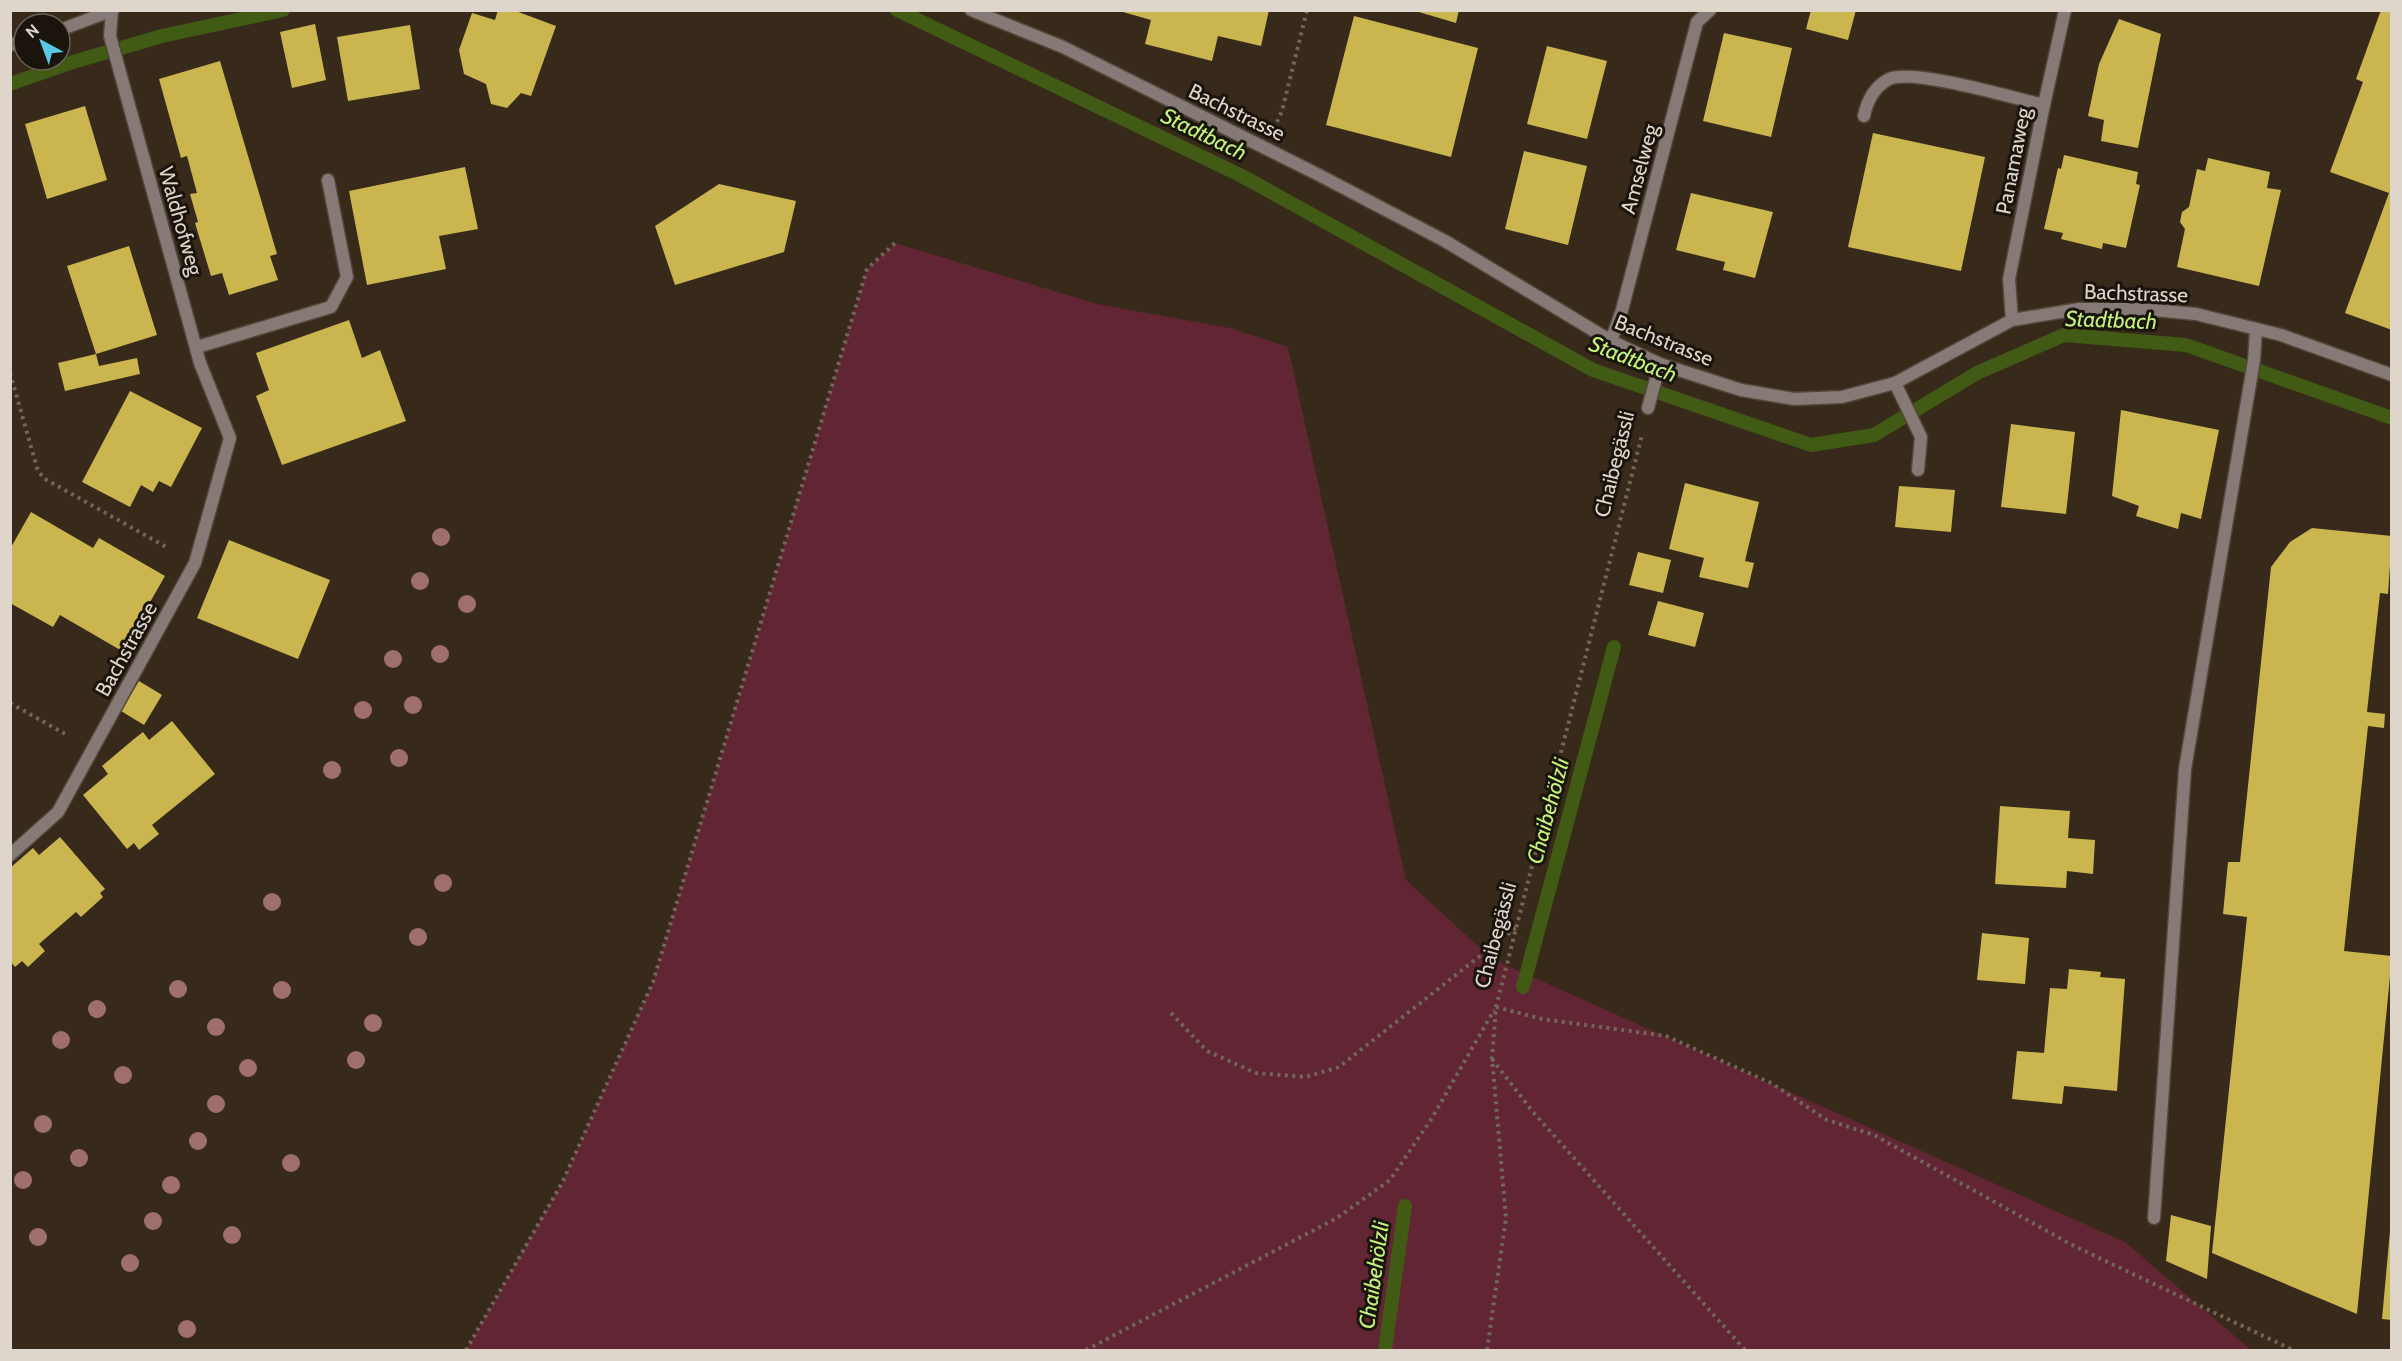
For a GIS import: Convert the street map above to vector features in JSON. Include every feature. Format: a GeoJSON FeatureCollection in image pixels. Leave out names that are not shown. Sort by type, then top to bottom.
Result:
{"type":"FeatureCollection","features":[{"type":"Feature","properties":{"kind":"street","name":"Bachstrasse"},"geometry":{"type":"LineString","coordinates":[[971,10],[1063,47],[1264,146],[1444,241],[1611,341],[1660,364],[1741,390],[1794,399],[1842,397],[1895,383],[2012,320],[2079,309],[2143,309],[2196,314],[2281,335],[2391,375]]}},
{"type":"Feature","properties":{"kind":"street","name":"Amselweg"},"geometry":{"type":"LineString","coordinates":[[1611,341],[1622,310],[1697,22],[1710,10]]}},
{"type":"Feature","properties":{"kind":"street","name":"Panamaweg"},"geometry":{"type":"LineString","coordinates":[[2012,320],[2009,279],[2065,10]]}},
{"type":"Feature","properties":{"kind":"street"},"geometry":{"type":"LineString","coordinates":[[72,26],[112,11]]}},
{"type":"Feature","properties":{"kind":"street","name":"Waldhofweg"},"geometry":{"type":"LineString","coordinates":[[112,11],[110,36],[200,363],[230,438]]}},
{"type":"Feature","properties":{"kind":"street"},"geometry":{"type":"LineString","coordinates":[[1864,116],[1867,103],[1875,91],[1889,80],[1902,76],[1952,84],[2044,105]]}},
{"type":"Feature","properties":{"kind":"street"},"geometry":{"type":"LineString","coordinates":[[196,347],[331,307],[347,277],[328,180]]}},
{"type":"Feature","properties":{"kind":"street"},"geometry":{"type":"LineString","coordinates":[[2154,1218],[2186,769],[2251,379],[2256,329]]}},
{"type":"Feature","properties":{"kind":"street","name":"Chaibegässli"},"geometry":{"type":"LineString","coordinates":[[1648,408],[1660,364]]}},
{"type":"Feature","properties":{"kind":"street"},"geometry":{"type":"LineString","coordinates":[[1895,383],[1921,437],[1918,470]]}},
{"type":"Feature","properties":{"kind":"street","name":"Bachstrasse"},"geometry":{"type":"LineString","coordinates":[[10,855],[58,812],[195,563],[230,438]]}},
{"type":"Feature","properties":{"kind":"path"},"geometry":{"type":"LineString","coordinates":[[1264,146],[1282,111],[1307,10]]}},
{"type":"Feature","properties":{"kind":"path"},"geometry":{"type":"LineString","coordinates":[[466,1350],[562,1183],[652,982],[867,269],[895,243]]}},
{"type":"Feature","properties":{"kind":"path"},"geometry":{"type":"LineString","coordinates":[[10,373],[38,471],[45,479],[195,563]]}},
{"type":"Feature","properties":{"kind":"path","name":"Chaibegässli"},"geometry":{"type":"LineString","coordinates":[[1487,1350],[1506,1218],[1492,1059],[1496,1007],[1648,408]]}},
{"type":"Feature","properties":{"kind":"path"},"geometry":{"type":"LineString","coordinates":[[10,703],[94,750]]}},
{"type":"Feature","properties":{"kind":"path"},"geometry":{"type":"LineString","coordinates":[[1171,1013],[1207,1051],[1256,1073],[1305,1077],[1339,1067],[1518,925]]}},
{"type":"Feature","properties":{"kind":"path"},"geometry":{"type":"LineString","coordinates":[[1086,1350],[1337,1218],[1389,1180],[1432,1118],[1496,1007],[1542,1019],[1666,1036],[1771,1083],[1827,1120],[1874,1135],[2074,1246],[2293,1350]]}},
{"type":"Feature","properties":{"kind":"path"},"geometry":{"type":"LineString","coordinates":[[1492,1059],[1533,1112],[1745,1350]]}},
{"type":"Feature","properties":{"kind":"shaded area"},"geometry":{"type":"Polygon","coordinates":[[[895,243],[1097,304],[1230,328],[1288,347],[1406,880],[1492,959],[2125,1242],[2251,1350],[466,1350],[562,1183],[653,982],[867,269],[895,243]]]}},
{"type":"Feature","properties":{"kind":"building"},"geometry":{"type":"Polygon","coordinates":[[[498,10],[513,10],[556,26],[531,96],[521,93],[507,108],[491,104],[486,84],[464,74],[459,50],[472,13],[495,20],[498,10]]]}},
{"type":"Feature","properties":{"kind":"building"},"geometry":{"type":"Polygon","coordinates":[[[1116,10],[1269,10],[1261,46],[1218,36],[1212,61],[1145,44],[1151,20],[1116,10]]]}},
{"type":"Feature","properties":{"kind":"building"},"geometry":{"type":"Polygon","coordinates":[[[1412,10],[1459,10],[1456,23],[1412,10]]]}},
{"type":"Feature","properties":{"kind":"building"},"geometry":{"type":"Polygon","coordinates":[[[1811,10],[1856,10],[1848,40],[1806,29],[1811,10]]]}},
{"type":"Feature","properties":{"kind":"building"},"geometry":{"type":"Polygon","coordinates":[[[2381,10],[2392,10],[2392,330],[2345,313],[2389,193],[2330,172],[2363,82],[2356,79],[2381,10]]]}},
{"type":"Feature","properties":{"kind":"building"},"geometry":{"type":"Polygon","coordinates":[[[1354,16],[1478,48],[1451,157],[1326,125],[1354,16]]]}},
{"type":"Feature","properties":{"kind":"building"},"geometry":{"type":"Polygon","coordinates":[[[2119,19],[2161,34],[2138,148],[2101,141],[2104,120],[2088,116],[2099,64],[2119,19]]]}},
{"type":"Feature","properties":{"kind":"building"},"geometry":{"type":"Polygon","coordinates":[[[315,24],[326,80],[292,88],[280,32],[315,24]]]}},
{"type":"Feature","properties":{"kind":"building"},"geometry":{"type":"Polygon","coordinates":[[[410,25],[420,89],[348,101],[337,37],[410,25]]]}},
{"type":"Feature","properties":{"kind":"building"},"geometry":{"type":"Polygon","coordinates":[[[1724,33],[1792,48],[1771,137],[1703,121],[1724,33]]]}},
{"type":"Feature","properties":{"kind":"building"},"geometry":{"type":"Polygon","coordinates":[[[1547,46],[1607,61],[1587,139],[1527,124],[1547,46]]]}},
{"type":"Feature","properties":{"kind":"building"},"geometry":{"type":"Polygon","coordinates":[[[220,61],[277,254],[270,256],[278,280],[229,295],[222,273],[211,276],[195,223],[198,222],[190,194],[197,193],[187,156],[181,158],[159,79],[220,61]]]}},
{"type":"Feature","properties":{"kind":"building"},"geometry":{"type":"Polygon","coordinates":[[[85,106],[107,180],[47,199],[25,124],[85,106]]]}},
{"type":"Feature","properties":{"kind":"building"},"geometry":{"type":"Polygon","coordinates":[[[1873,133],[1985,157],[1961,271],[1848,247],[1873,133]]]}},
{"type":"Feature","properties":{"kind":"building"},"geometry":{"type":"Polygon","coordinates":[[[1524,151],[1587,166],[1568,245],[1505,229],[1524,151]]]}},
{"type":"Feature","properties":{"kind":"building"},"geometry":{"type":"Polygon","coordinates":[[[2064,155],[2138,172],[2136,184],[2140,185],[2126,248],[2103,243],[2102,249],[2061,239],[2063,233],[2044,229],[2058,168],[2061,169],[2064,155]]]}},
{"type":"Feature","properties":{"kind":"building"},"geometry":{"type":"Polygon","coordinates":[[[2208,158],[2270,172],[2267,188],[2281,190],[2259,286],[2177,267],[2185,229],[2180,222],[2182,212],[2189,207],[2197,169],[2205,171],[2208,158]]]}},
{"type":"Feature","properties":{"kind":"building"},"geometry":{"type":"Polygon","coordinates":[[[465,167],[478,229],[439,236],[446,269],[367,285],[349,191],[465,167]]]}},
{"type":"Feature","properties":{"kind":"building"},"geometry":{"type":"Polygon","coordinates":[[[719,184],[796,201],[784,252],[675,285],[655,226],[719,184]]]}},
{"type":"Feature","properties":{"kind":"building"},"geometry":{"type":"Polygon","coordinates":[[[1691,193],[1773,212],[1755,278],[1723,270],[1725,262],[1676,250],[1691,193]]]}},
{"type":"Feature","properties":{"kind":"building"},"geometry":{"type":"Polygon","coordinates":[[[129,246],[157,335],[96,354],[67,266],[129,246]]]}},
{"type":"Feature","properties":{"kind":"building"},"geometry":{"type":"Polygon","coordinates":[[[349,320],[362,358],[380,350],[406,421],[282,465],[256,396],[269,390],[256,353],[349,320]]]}},
{"type":"Feature","properties":{"kind":"building"},"geometry":{"type":"Polygon","coordinates":[[[96,354],[99,366],[137,358],[140,374],[65,391],[58,363],[96,354]]]}},
{"type":"Feature","properties":{"kind":"building"},"geometry":{"type":"Polygon","coordinates":[[[130,391],[202,428],[171,487],[159,481],[153,492],[141,485],[130,507],[82,482],[130,391]]]}},
{"type":"Feature","properties":{"kind":"building"},"geometry":{"type":"Polygon","coordinates":[[[2121,410],[2219,430],[2201,519],[2181,513],[2178,529],[2136,516],[2139,506],[2112,496],[2121,410]]]}},
{"type":"Feature","properties":{"kind":"building"},"geometry":{"type":"Polygon","coordinates":[[[2011,424],[2075,432],[2066,514],[2001,507],[2011,424]]]}},
{"type":"Feature","properties":{"kind":"building"},"geometry":{"type":"Polygon","coordinates":[[[1685,483],[1759,502],[1745,561],[1754,563],[1748,588],[1699,577],[1704,558],[1669,549],[1685,483]]]}},
{"type":"Feature","properties":{"kind":"building"},"geometry":{"type":"Polygon","coordinates":[[[1899,486],[1955,490],[1951,532],[1895,527],[1899,486]]]}},
{"type":"Feature","properties":{"kind":"building"},"geometry":{"type":"Polygon","coordinates":[[[31,512],[93,548],[99,538],[165,576],[122,651],[60,615],[53,627],[10,603],[10,549],[31,512]]]}},
{"type":"Feature","properties":{"kind":"building"},"geometry":{"type":"Polygon","coordinates":[[[2312,528],[2392,536],[2388,594],[2380,593],[2367,712],[2385,714],[2384,728],[2368,726],[2344,951],[2392,956],[2357,1314],[2212,1253],[2247,917],[2223,914],[2228,862],[2240,862],[2271,567],[2290,542],[2312,528]]]}},
{"type":"Feature","properties":{"kind":"building"},"geometry":{"type":"Polygon","coordinates":[[[229,540],[330,580],[298,659],[197,618],[229,540]]]}},
{"type":"Feature","properties":{"kind":"building"},"geometry":{"type":"Polygon","coordinates":[[[1638,552],[1671,560],[1663,593],[1629,585],[1638,552]]]}},
{"type":"Feature","properties":{"kind":"building"},"geometry":{"type":"Polygon","coordinates":[[[1658,601],[1704,613],[1695,647],[1648,635],[1658,601]]]}},
{"type":"Feature","properties":{"kind":"building"},"geometry":{"type":"Polygon","coordinates":[[[139,681],[162,695],[144,725],[121,711],[139,681]]]}},
{"type":"Feature","properties":{"kind":"building"},"geometry":{"type":"Polygon","coordinates":[[[172,721],[215,774],[152,825],[159,834],[139,850],[134,843],[127,849],[83,795],[108,774],[102,766],[134,739],[143,732],[149,740],[172,721]]]}},
{"type":"Feature","properties":{"kind":"building"},"geometry":{"type":"Polygon","coordinates":[[[2000,806],[2070,811],[2068,838],[2095,840],[2093,874],[2067,871],[2066,888],[1995,884],[2000,806]]]}},
{"type":"Feature","properties":{"kind":"building"},"geometry":{"type":"Polygon","coordinates":[[[60,837],[105,889],[100,893],[103,897],[81,917],[76,912],[39,944],[45,951],[28,967],[22,961],[15,967],[10,961],[10,868],[33,848],[39,855],[60,837]]]}},
{"type":"Feature","properties":{"kind":"building"},"geometry":{"type":"Polygon","coordinates":[[[1982,933],[2029,938],[2025,984],[1977,980],[1982,933]]]}},
{"type":"Feature","properties":{"kind":"building"},"geometry":{"type":"Polygon","coordinates":[[[2069,969],[2101,972],[2100,977],[2125,979],[2117,1091],[2064,1086],[2062,1104],[2012,1099],[2017,1051],[2044,1053],[2050,988],[2067,989],[2069,969]]]}},
{"type":"Feature","properties":{"kind":"building"},"geometry":{"type":"Polygon","coordinates":[[[2171,1215],[2211,1226],[2207,1279],[2166,1261],[2171,1215]]]}},
{"type":"Feature","properties":{"kind":"building"},"geometry":{"type":"Polygon","coordinates":[[[2390,1231],[2392,1231],[2392,1320],[2382,1319],[2390,1231]]]}},
{"type":"Feature","properties":{"kind":"waterway","name":"Stadtbach"},"geometry":{"type":"LineString","coordinates":[[10,84],[73,62],[162,36],[283,10]]}},
{"type":"Feature","properties":{"kind":"waterway","name":"Stadtbach"},"geometry":{"type":"LineString","coordinates":[[897,10],[1242,176],[1593,370],[1811,445],[1874,435],[1977,373],[2064,335],[2186,345],[2392,418]]}},
{"type":"Feature","properties":{"kind":"waterway","name":"Chaibehölzli"},"geometry":{"type":"LineString","coordinates":[[1523,987],[1614,647]]}},
{"type":"Feature","properties":{"kind":"waterway","name":"Chaibehölzli"},"geometry":{"type":"LineString","coordinates":[[1385,1350],[1405,1206]]}}]}
